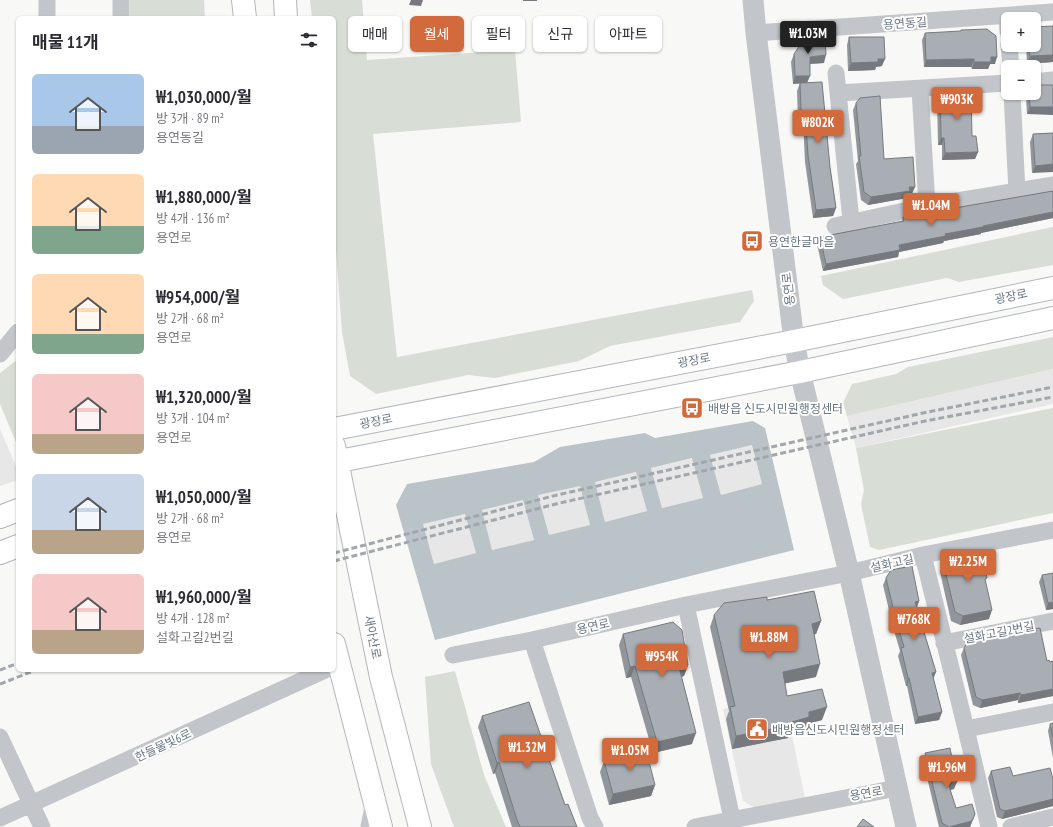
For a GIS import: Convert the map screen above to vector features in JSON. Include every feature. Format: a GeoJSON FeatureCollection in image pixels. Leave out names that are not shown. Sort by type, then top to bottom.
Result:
{"type":"FeatureCollection","features":[{"type":"Feature","properties":{"kind":"main road"},"geometry":{"type":"LineString","coordinates":[[243,0],[245,16]]}},
{"type":"Feature","properties":{"kind":"main road"},"geometry":{"type":"LineString","coordinates":[[285,0],[286,16]]}},
{"type":"Feature","properties":{"kind":"main road","name":"광장로"},"geometry":{"type":"LineString","coordinates":[[336,429],[1053,288]]}},
{"type":"Feature","properties":{"kind":"main road"},"geometry":{"type":"LineString","coordinates":[[336,456],[800,372],[1053,318]]}},
{"type":"Feature","properties":{"kind":"main road","name":"새아산로"},"geometry":{"type":"LineString","coordinates":[[336,461],[381,677],[420,827]]}},
{"type":"Feature","properties":{"kind":"main road"},"geometry":{"type":"LineString","coordinates":[[0,516],[16,511]]}},
{"type":"Feature","properties":{"kind":"main road"},"geometry":{"type":"LineString","coordinates":[[0,553],[16,547]]}},
{"type":"Feature","properties":{"kind":"main road"},"geometry":{"type":"LineString","coordinates":[[336,671],[381,827]]}},
{"type":"Feature","properties":{"kind":"street"},"geometry":{"type":"LineString","coordinates":[[47,0],[47,16]]}},
{"type":"Feature","properties":{"kind":"street"},"geometry":{"type":"LineString","coordinates":[[121,0],[121,16]]}},
{"type":"Feature","properties":{"kind":"street","name":"용연로"},"geometry":{"type":"LineString","coordinates":[[753,0],[794,340],[800,372],[849,573],[906,827]]}},
{"type":"Feature","properties":{"kind":"street","name":"용연동길"},"geometry":{"type":"LineString","coordinates":[[1041,15],[1053,12]]}},
{"type":"Feature","properties":{"kind":"street","name":"용연동길"},"geometry":{"type":"LineString","coordinates":[[756,33],[1001,23]]}},
{"type":"Feature","properties":{"kind":"street"},"geometry":{"type":"LineString","coordinates":[[836,74],[851,221]]}},
{"type":"Feature","properties":{"kind":"street"},"geometry":{"type":"LineString","coordinates":[[1041,81],[1053,80]]}},
{"type":"Feature","properties":{"kind":"street"},"geometry":{"type":"LineString","coordinates":[[838,93],[1001,83]]}},
{"type":"Feature","properties":{"kind":"street"},"geometry":{"type":"LineString","coordinates":[[920,89],[927,206]]}},
{"type":"Feature","properties":{"kind":"street"},"geometry":{"type":"LineString","coordinates":[[1012,100],[1017,192]]}},
{"type":"Feature","properties":{"kind":"street"},"geometry":{"type":"LineString","coordinates":[[835,226],[851,221],[927,206],[1053,185]]}},
{"type":"Feature","properties":{"kind":"street"},"geometry":{"type":"LineString","coordinates":[[0,354],[16,334]]}},
{"type":"Feature","properties":{"kind":"street","name":"설화고길"},"geometry":{"type":"LineString","coordinates":[[849,573],[923,555],[1053,530]]}},
{"type":"Feature","properties":{"kind":"street"},"geometry":{"type":"LineString","coordinates":[[923,555],[989,827]]}},
{"type":"Feature","properties":{"kind":"street","name":"용연로"},"geometry":{"type":"LineString","coordinates":[[453,655],[532,640],[686,605],[849,573]]}},
{"type":"Feature","properties":{"kind":"street"},"geometry":{"type":"LineString","coordinates":[[686,605],[732,819]]}},
{"type":"Feature","properties":{"kind":"street","name":"설화고길2번길"},"geometry":{"type":"LineString","coordinates":[[944,643],[1053,621]]}},
{"type":"Feature","properties":{"kind":"street"},"geometry":{"type":"LineString","coordinates":[[532,640],[590,818],[595,827]]}},
{"type":"Feature","properties":{"kind":"street","name":"한들물빛6로"},"geometry":{"type":"LineString","coordinates":[[0,818],[32,805],[310,672]]}},
{"type":"Feature","properties":{"kind":"street"},"geometry":{"type":"LineString","coordinates":[[966,729],[1053,712]]}},
{"type":"Feature","properties":{"kind":"street"},"geometry":{"type":"LineString","coordinates":[[0,737],[42,827]]}},
{"type":"Feature","properties":{"kind":"street","name":"용연로"},"geometry":{"type":"LineString","coordinates":[[694,827],[897,788]]}},
{"type":"Feature","properties":{"kind":"street"},"geometry":{"type":"LineString","coordinates":[[369,827],[374,802]]}},
{"type":"Feature","properties":{"kind":"street"},"geometry":{"type":"LineString","coordinates":[[1011,827],[1053,817]]}},
{"type":"Feature","properties":{"kind":"shaded area"},"geometry":{"type":"Polygon","coordinates":[[[130,0],[204,0],[205,16],[130,16],[130,0]]]}},
{"type":"Feature","properties":{"kind":"shaded area"},"geometry":{"type":"Polygon","coordinates":[[[310,0],[362,0],[363,16],[348,16],[348,52],[366,52],[367,60],[485,52],[515,52],[521,122],[373,134],[397,357],[752,290],[754,301],[740,322],[610,346],[579,361],[495,378],[468,375],[376,394],[350,376],[342,332],[336,251],[336,16],[312,16],[310,0]]]}},
{"type":"Feature","properties":{"kind":"shaded area"},"geometry":{"type":"Polygon","coordinates":[[[1053,227],[1053,265],[959,282],[947,278],[843,299],[823,285],[821,276],[1053,227]]]}},
{"type":"Feature","properties":{"kind":"shaded area"},"geometry":{"type":"Polygon","coordinates":[[[1053,337],[1053,369],[847,416],[843,403],[852,384],[896,374],[908,367],[1053,337]]]}},
{"type":"Feature","properties":{"kind":"shaded area"},"geometry":{"type":"Polygon","coordinates":[[[16,361],[16,442],[0,404],[0,373],[16,361]]]}},
{"type":"Feature","properties":{"kind":"shaded area"},"geometry":{"type":"Polygon","coordinates":[[[1053,369],[1053,404],[856,448],[847,416],[1053,369]]]}},
{"type":"Feature","properties":{"kind":"shaded area"},"geometry":{"type":"Polygon","coordinates":[[[1053,408],[1053,513],[879,550],[870,547],[861,504],[864,490],[856,448],[1053,408]]]}},
{"type":"Feature","properties":{"kind":"shaded area"},"geometry":{"type":"Polygon","coordinates":[[[753,421],[765,428],[794,550],[435,640],[396,505],[407,484],[534,462],[560,447],[645,433],[655,438],[753,421]],[[752,445],[710,455],[721,495],[762,484],[752,445]],[[692,458],[651,468],[662,508],[703,498],[692,458]],[[636,472],[595,482],[605,522],[647,511],[636,472]],[[580,486],[538,495],[549,535],[590,525],[580,486]],[[523,500],[482,510],[492,550],[534,540],[523,500]],[[465,514],[423,524],[434,564],[476,553],[465,514]]]}},
{"type":"Feature","properties":{"kind":"shaded area"},"geometry":{"type":"Polygon","coordinates":[[[0,429],[16,466],[16,481],[0,486],[0,429]]]}},
{"type":"Feature","properties":{"kind":"shaded area"},"geometry":{"type":"Polygon","coordinates":[[[752,445],[762,484],[721,495],[710,455],[752,445]]]}},
{"type":"Feature","properties":{"kind":"shaded area"},"geometry":{"type":"Polygon","coordinates":[[[693,458],[704,498],[662,508],[651,468],[693,458]]]}},
{"type":"Feature","properties":{"kind":"shaded area"},"geometry":{"type":"Polygon","coordinates":[[[636,472],[647,511],[605,522],[595,482],[636,472]]]}},
{"type":"Feature","properties":{"kind":"shaded area"},"geometry":{"type":"Polygon","coordinates":[[[580,485],[590,525],[549,536],[538,495],[580,485]]]}},
{"type":"Feature","properties":{"kind":"shaded area"},"geometry":{"type":"Polygon","coordinates":[[[523,500],[534,540],[492,550],[482,510],[523,500]]]}},
{"type":"Feature","properties":{"kind":"shaded area"},"geometry":{"type":"Polygon","coordinates":[[[465,514],[476,553],[434,564],[423,524],[465,514]]]}},
{"type":"Feature","properties":{"kind":"shaded area"},"geometry":{"type":"Polygon","coordinates":[[[455,671],[484,775],[506,827],[454,827],[431,764],[425,677],[455,671]]]}},
{"type":"Feature","properties":{"kind":"shaded area"},"geometry":{"type":"Polygon","coordinates":[[[784,697],[805,798],[755,808],[743,801],[723,709],[784,697]]]}},
{"type":"Feature","properties":{"kind":"building"},"geometry":{"type":"Polygon","coordinates":[[[1053,26],[1053,55],[1030,56],[1030,52],[1041,52],[1041,27],[1053,26]]]}},
{"type":"Feature","properties":{"kind":"building"},"geometry":{"type":"Polygon","coordinates":[[[987,29],[996,36],[997,57],[991,57],[991,62],[974,62],[974,59],[926,60],[925,33],[987,29]]]}},
{"type":"Feature","properties":{"kind":"building"},"geometry":{"type":"Polygon","coordinates":[[[825,37],[826,55],[810,57],[810,76],[795,76],[794,54],[802,42],[812,38],[825,37]]]}},
{"type":"Feature","properties":{"kind":"building"},"geometry":{"type":"Polygon","coordinates":[[[849,37],[884,37],[885,59],[878,59],[878,62],[851,63],[849,37]]]}},
{"type":"Feature","properties":{"kind":"building"},"geometry":{"type":"Polygon","coordinates":[[[822,82],[830,167],[836,208],[816,210],[808,155],[805,112],[801,112],[800,83],[822,82]]]}},
{"type":"Feature","properties":{"kind":"building"},"geometry":{"type":"Polygon","coordinates":[[[1041,85],[1053,85],[1053,107],[1030,107],[1030,100],[1041,100],[1041,85]]]}},
{"type":"Feature","properties":{"kind":"building"},"geometry":{"type":"Polygon","coordinates":[[[971,88],[972,136],[976,136],[978,152],[945,153],[944,138],[941,138],[940,90],[971,88]]]}},
{"type":"Feature","properties":{"kind":"building"},"geometry":{"type":"Polygon","coordinates":[[[880,96],[884,159],[913,157],[915,187],[909,187],[910,191],[871,197],[864,192],[859,156],[861,156],[856,103],[860,98],[880,96]]]}},
{"type":"Feature","properties":{"kind":"building"},"geometry":{"type":"Polygon","coordinates":[[[1053,133],[1053,164],[1035,166],[1033,134],[1053,133]]]}},
{"type":"Feature","properties":{"kind":"building"},"geometry":{"type":"Polygon","coordinates":[[[1053,191],[1053,212],[899,245],[900,250],[826,264],[820,237],[904,221],[903,217],[1053,191]]]}},
{"type":"Feature","properties":{"kind":"building"},"geometry":{"type":"Polygon","coordinates":[[[981,550],[987,578],[985,579],[992,610],[963,616],[955,612],[943,562],[949,556],[981,550]]]}},
{"type":"Feature","properties":{"kind":"building"},"geometry":{"type":"Polygon","coordinates":[[[912,566],[919,601],[915,602],[936,672],[932,673],[942,712],[918,717],[901,648],[904,647],[886,578],[891,570],[912,566]]]}},
{"type":"Feature","properties":{"kind":"building"},"geometry":{"type":"Polygon","coordinates":[[[1053,573],[1053,602],[1048,603],[1042,575],[1053,573]]]}},
{"type":"Feature","properties":{"kind":"building"},"geometry":{"type":"Polygon","coordinates":[[[814,591],[821,621],[812,624],[820,664],[783,672],[787,696],[822,689],[827,707],[809,712],[809,717],[792,722],[792,725],[736,736],[730,707],[735,706],[714,615],[724,603],[767,597],[767,600],[814,591]]]}},
{"type":"Feature","properties":{"kind":"building"},"geometry":{"type":"Polygon","coordinates":[[[673,622],[682,630],[688,665],[679,667],[696,733],[657,742],[635,666],[630,667],[623,634],[673,622]]]}},
{"type":"Feature","properties":{"kind":"building"},"geometry":{"type":"Polygon","coordinates":[[[1040,628],[1047,661],[1053,661],[1053,689],[982,700],[976,697],[964,648],[967,643],[1040,628]]]}},
{"type":"Feature","properties":{"kind":"building"},"geometry":{"type":"Polygon","coordinates":[[[529,702],[565,805],[568,804],[577,827],[520,827],[517,820],[499,762],[497,763],[482,716],[529,702]]]}},
{"type":"Feature","properties":{"kind":"building"},"geometry":{"type":"Polygon","coordinates":[[[1053,723],[1053,737],[1050,724],[1053,723]]]}},
{"type":"Feature","properties":{"kind":"building"},"geometry":{"type":"Polygon","coordinates":[[[950,748],[957,782],[948,783],[956,808],[972,804],[975,814],[972,821],[949,827],[942,823],[925,753],[950,748]]]}},
{"type":"Feature","properties":{"kind":"building"},"geometry":{"type":"Polygon","coordinates":[[[646,750],[655,785],[613,794],[604,761],[646,750]]]}},
{"type":"Feature","properties":{"kind":"building"},"geometry":{"type":"Polygon","coordinates":[[[1010,767],[1013,776],[1050,768],[1053,779],[1053,799],[1005,811],[1000,809],[991,771],[1010,767]]]}},
{"type":"Feature","properties":{"kind":"building"},"geometry":{"type":"Polygon","coordinates":[[[863,819],[874,827],[857,827],[863,819]]]}},
{"type":"Feature","properties":{"kind":"railway"},"geometry":{"type":"LineString","coordinates":[[336,552],[557,495],[923,413],[1053,387]]}},
{"type":"Feature","properties":{"kind":"railway"},"geometry":{"type":"LineString","coordinates":[[336,560],[560,503],[925,421],[1053,397]]}},
{"type":"Feature","properties":{"kind":"railway"},"geometry":{"type":"LineString","coordinates":[[0,670],[16,664]]}},
{"type":"Feature","properties":{"kind":"railway"},"geometry":{"type":"LineString","coordinates":[[0,684],[31,672]]}},
{"type":"Feature","properties":{"kind":"place","name":"용연한글마을"},"geometry":{"type":"Point","coordinates":[752,241]}},
{"type":"Feature","properties":{"kind":"place","name":"배방읍 신도시민원행정센터"},"geometry":{"type":"Point","coordinates":[692,408]}},
{"type":"Feature","properties":{"kind":"place","name":"배방읍신도시민원행정센터"},"geometry":{"type":"Point","coordinates":[757,729]}}]}
